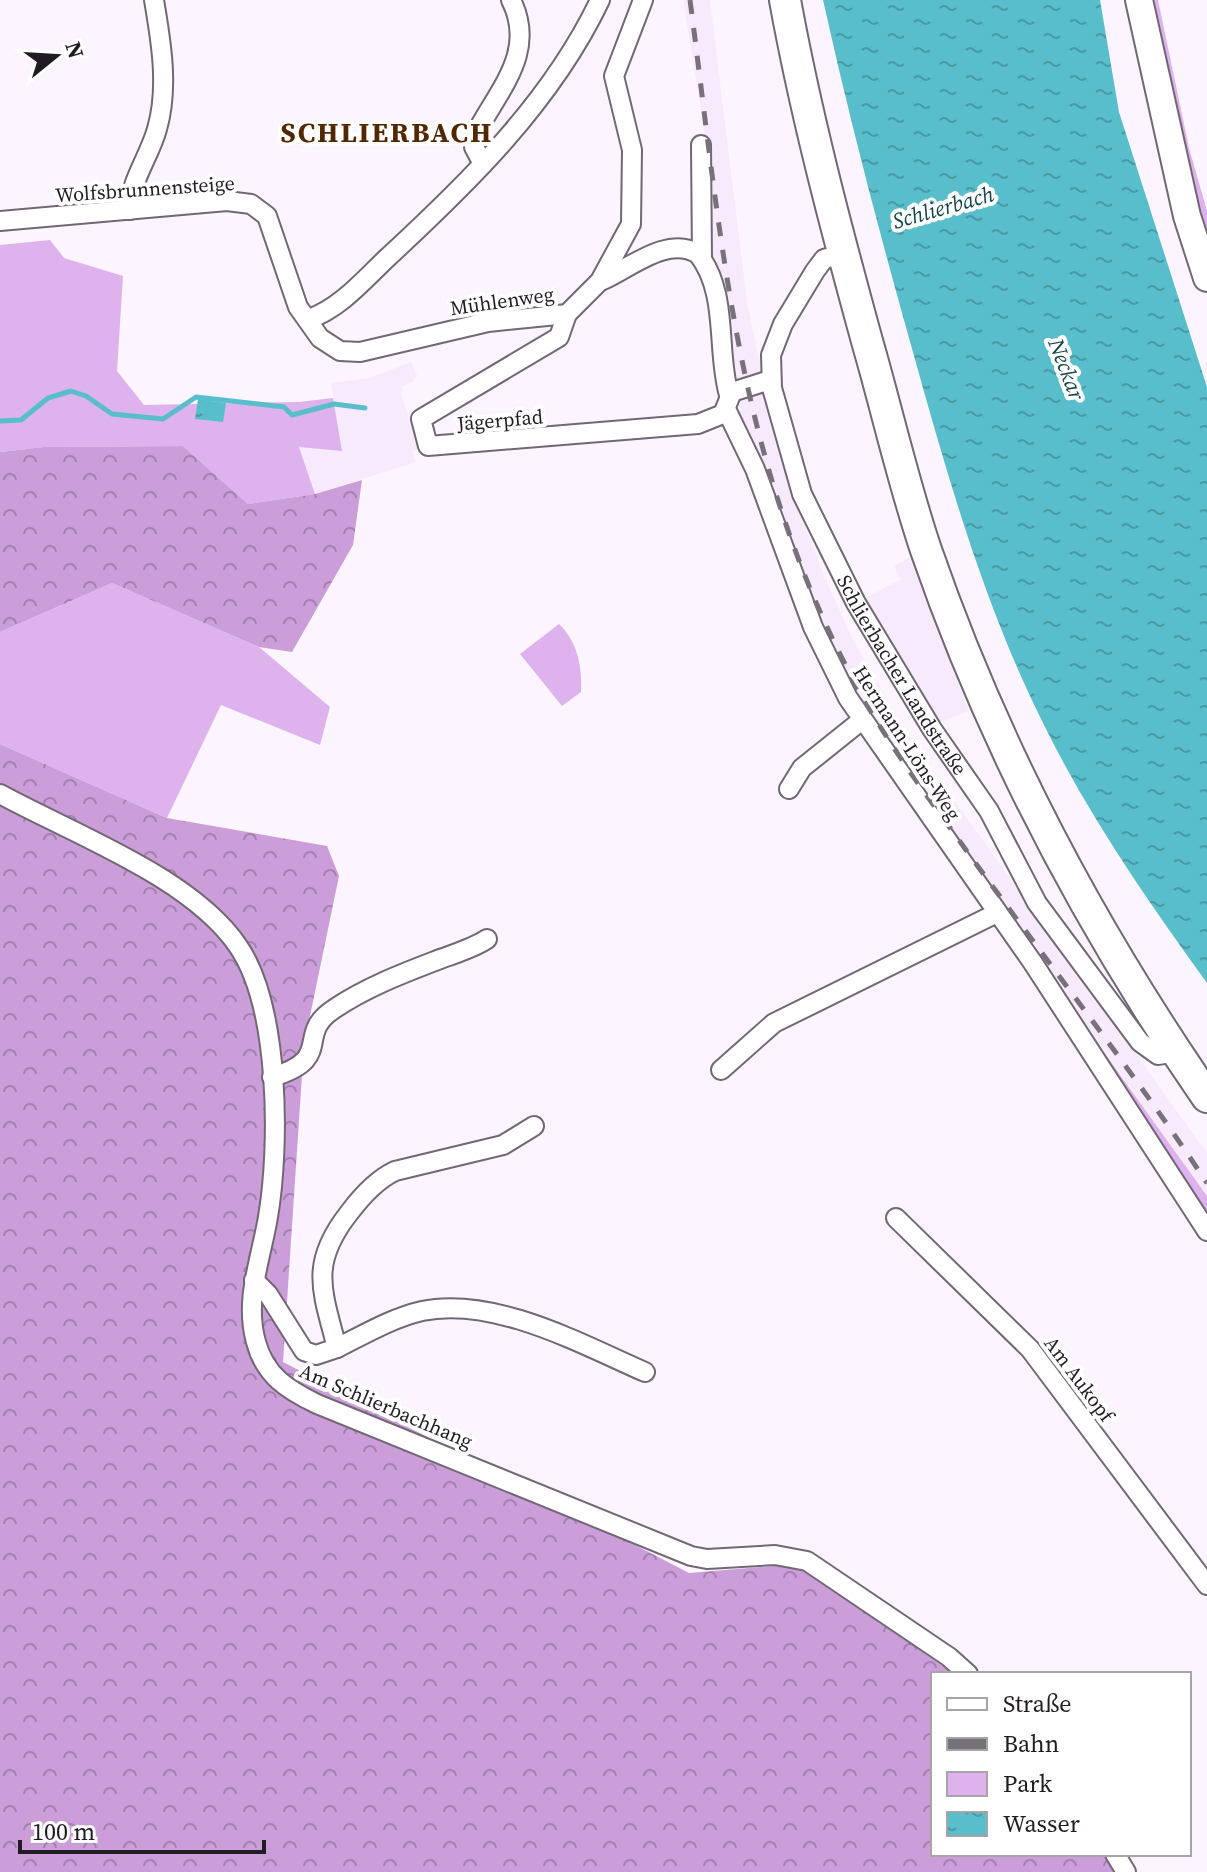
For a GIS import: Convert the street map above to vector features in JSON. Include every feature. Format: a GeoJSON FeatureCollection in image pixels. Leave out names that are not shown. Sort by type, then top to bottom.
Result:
{"type":"FeatureCollection","features":[{"type":"Feature","properties":{"kind":"main road","name":"Schlierbacher Landstraße"},"geometry":{"type":"LineString","coordinates":[[785,0],[843,254],[926,550],[999,733],[1099,928],[1171,1054],[1207,1097]]}},
{"type":"Feature","properties":{"kind":"main road"},"geometry":{"type":"LineString","coordinates":[[1139,0],[1187,216],[1207,278]]}},
{"type":"Feature","properties":{"kind":"street"},"geometry":{"type":"LineString","coordinates":[[130,210],[131,189],[151,146],[163,100],[161,42],[154,0]]}},
{"type":"Feature","properties":{"kind":"street"},"geometry":{"type":"LineString","coordinates":[[483,164],[474,147],[476,133],[519,56],[519,24],[511,0]]}},
{"type":"Feature","properties":{"kind":"street"},"geometry":{"type":"LineString","coordinates":[[309,319],[330,309],[445,206],[551,82],[600,0]]}},
{"type":"Feature","properties":{"kind":"street","name":"Mühlenweg"},"geometry":{"type":"LineString","coordinates":[[309,319],[325,343],[340,351],[360,352],[462,327],[567,314],[603,280],[631,224],[634,173],[631,141],[614,76],[643,0]]}},
{"type":"Feature","properties":{"kind":"street","name":"Hermann-Löns-Weg"},"geometry":{"type":"LineString","coordinates":[[701,145],[702,259],[715,290],[727,402],[813,627],[862,720],[895,761],[927,815],[1033,963],[1207,1231]]}},
{"type":"Feature","properties":{"kind":"street","name":"Wolfsbrunnensteige"},"geometry":{"type":"LineString","coordinates":[[0,221],[227,201],[251,204],[272,225],[295,301],[309,319]]}},
{"type":"Feature","properties":{"kind":"street"},"geometry":{"type":"LineString","coordinates":[[603,280],[641,259],[667,251],[689,250],[702,259]]}},
{"type":"Feature","properties":{"kind":"street","name":"Schlierbacher Landstraße"},"geometry":{"type":"LineString","coordinates":[[843,254],[824,259],[793,305],[773,346],[770,380],[802,494],[856,603],[932,729],[989,811],[1037,903],[1135,1037],[1152,1052],[1171,1054]]}},
{"type":"Feature","properties":{"kind":"street","name":"Jägerpfad"},"geometry":{"type":"LineString","coordinates":[[567,314],[559,337],[421,419],[428,446],[434,449],[698,424],[719,417],[727,402],[770,380]]}},
{"type":"Feature","properties":{"kind":"street"},"geometry":{"type":"LineString","coordinates":[[789,789],[802,768],[862,720]]}},
{"type":"Feature","properties":{"kind":"street","name":"Am Schlierbachhang"},"geometry":{"type":"LineString","coordinates":[[0,794],[176,888],[220,924],[244,957],[258,987],[277,1120],[270,1202],[254,1280],[252,1315],[256,1343],[269,1370],[286,1389],[505,1482],[691,1556],[707,1559],[775,1555],[807,1561],[949,1657],[966,1672]]}},
{"type":"Feature","properties":{"kind":"street"},"geometry":{"type":"LineString","coordinates":[[721,1070],[774,1023],[997,913]]}},
{"type":"Feature","properties":{"kind":"street"},"geometry":{"type":"LineString","coordinates":[[272,1077],[297,1069],[307,1061],[316,1025],[335,1008],[391,978],[487,939]]}},
{"type":"Feature","properties":{"kind":"street"},"geometry":{"type":"LineString","coordinates":[[337,1348],[322,1284],[321,1264],[331,1237],[353,1207],[381,1179],[395,1171],[503,1145],[534,1126]]}},
{"type":"Feature","properties":{"kind":"street","name":"Am Aukopf"},"geometry":{"type":"LineString","coordinates":[[896,1218],[1030,1349],[1207,1585]]}},
{"type":"Feature","properties":{"kind":"street"},"geometry":{"type":"LineString","coordinates":[[254,1280],[268,1294],[304,1351],[316,1355],[403,1317],[456,1308],[549,1330],[645,1372]]}},
{"type":"Feature","properties":{"kind":"shaded area"},"geometry":{"type":"Polygon","coordinates":[[[683,0],[710,0],[747,303],[773,424],[795,500],[825,578],[854,642],[910,739],[1207,1153],[1207,1196],[877,730],[819,624],[744,426],[731,378],[713,260],[704,127],[683,0]]]}},
{"type":"Feature","properties":{"kind":"shaded area"},"geometry":{"type":"Polygon","coordinates":[[[411,362],[417,375],[414,381],[403,386],[401,394],[420,449],[412,451],[416,462],[315,494],[299,446],[341,451],[331,383],[370,378],[411,362]]]}},
{"type":"Feature","properties":{"kind":"shaded area"},"geometry":{"type":"Polygon","coordinates":[[[912,556],[969,711],[934,725],[860,601],[901,579],[894,566],[912,556]]]}},
{"type":"Feature","properties":{"kind":"green space"},"geometry":{"type":"Polygon","coordinates":[[[1151,0],[1158,0],[1189,148],[1207,211],[1207,239],[1151,0]]]}},
{"type":"Feature","properties":{"kind":"green space"},"geometry":{"type":"Polygon","coordinates":[[[50,240],[64,258],[123,276],[117,371],[144,405],[299,402],[333,398],[342,451],[299,447],[315,494],[248,504],[183,446],[44,447],[0,452],[0,245],[50,240]]]}},
{"type":"Feature","properties":{"kind":"green space"},"geometry":{"type":"Polygon","coordinates":[[[183,446],[248,504],[315,494],[362,480],[353,545],[292,652],[259,647],[112,583],[0,632],[0,452],[44,447],[183,446]]]}},
{"type":"Feature","properties":{"kind":"green space"},"geometry":{"type":"Polygon","coordinates":[[[112,583],[259,647],[330,707],[320,745],[221,705],[167,818],[0,744],[0,632],[112,583]]]}},
{"type":"Feature","properties":{"kind":"green space"},"geometry":{"type":"Polygon","coordinates":[[[559,624],[575,647],[581,682],[581,692],[562,706],[520,654],[559,624]]]}},
{"type":"Feature","properties":{"kind":"green space"},"geometry":{"type":"Polygon","coordinates":[[[0,744],[167,818],[327,846],[339,876],[304,1045],[283,1362],[689,1573],[798,1564],[951,1672],[931,1672],[931,1856],[1110,1856],[1118,1872],[0,1872],[0,744]]]}},
{"type":"Feature","properties":{"kind":"green space"},"geometry":{"type":"Polygon","coordinates":[[[1057,987],[1207,1196],[1207,1219],[1057,987]]]}},
{"type":"Feature","properties":{"kind":"water","name":"Neckar"},"geometry":{"type":"Polygon","coordinates":[[[823,0],[1100,0],[1119,112],[1207,387],[1207,983],[1141,889],[1079,791],[1043,723],[1004,636],[971,546],[929,409],[867,182],[823,0]]]}},
{"type":"Feature","properties":{"kind":"water"},"geometry":{"type":"Polygon","coordinates":[[[198,399],[226,403],[223,422],[195,419],[198,399]]]}},
{"type":"Feature","properties":{"kind":"waterway","name":"Schlierbach"},"geometry":{"type":"LineString","coordinates":[[0,421],[21,420],[48,398],[71,391],[86,396],[112,414],[163,419],[196,397],[284,407],[292,415],[334,404],[365,408]]}},
{"type":"Feature","properties":{"kind":"railway"},"geometry":{"type":"LineString","coordinates":[[690,0],[725,265],[740,350],[759,435],[784,518],[816,602],[856,685],[894,749],[1149,1098],[1207,1183]]}},
{"type":"Feature","properties":{"kind":"district","name":"SCHLIERBACH"},"geometry":{"type":"Point","coordinates":[387,132]}}]}
